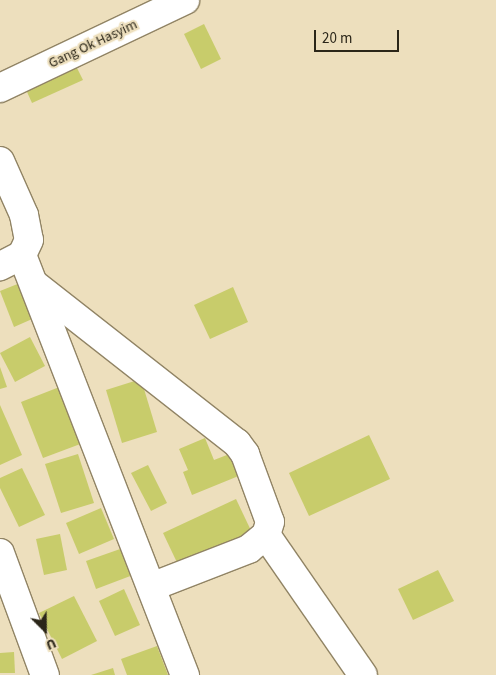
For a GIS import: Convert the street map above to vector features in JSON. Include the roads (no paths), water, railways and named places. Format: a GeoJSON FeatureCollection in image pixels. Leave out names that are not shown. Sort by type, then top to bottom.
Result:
{"type":"FeatureCollection","features":[{"type":"Feature","properties":{"kind":"street","name":"Gang Ok Hasyim"},"geometry":{"type":"LineString","coordinates":[[0,88],[185,0]]}},
{"type":"Feature","properties":{"kind":"street"},"geometry":{"type":"LineString","coordinates":[[0,161],[24,215],[29,240],[11,260],[34,284],[237,443],[245,454],[270,522],[266,535],[249,549],[150,588]]}},
{"type":"Feature","properties":{"kind":"street"},"geometry":{"type":"LineString","coordinates":[[34,284],[185,675]]}},
{"type":"Feature","properties":{"kind":"street"},"geometry":{"type":"LineString","coordinates":[[266,535],[363,675]]}},
{"type":"Feature","properties":{"kind":"street"},"geometry":{"type":"LineString","coordinates":[[0,553],[45,675]]}}]}
